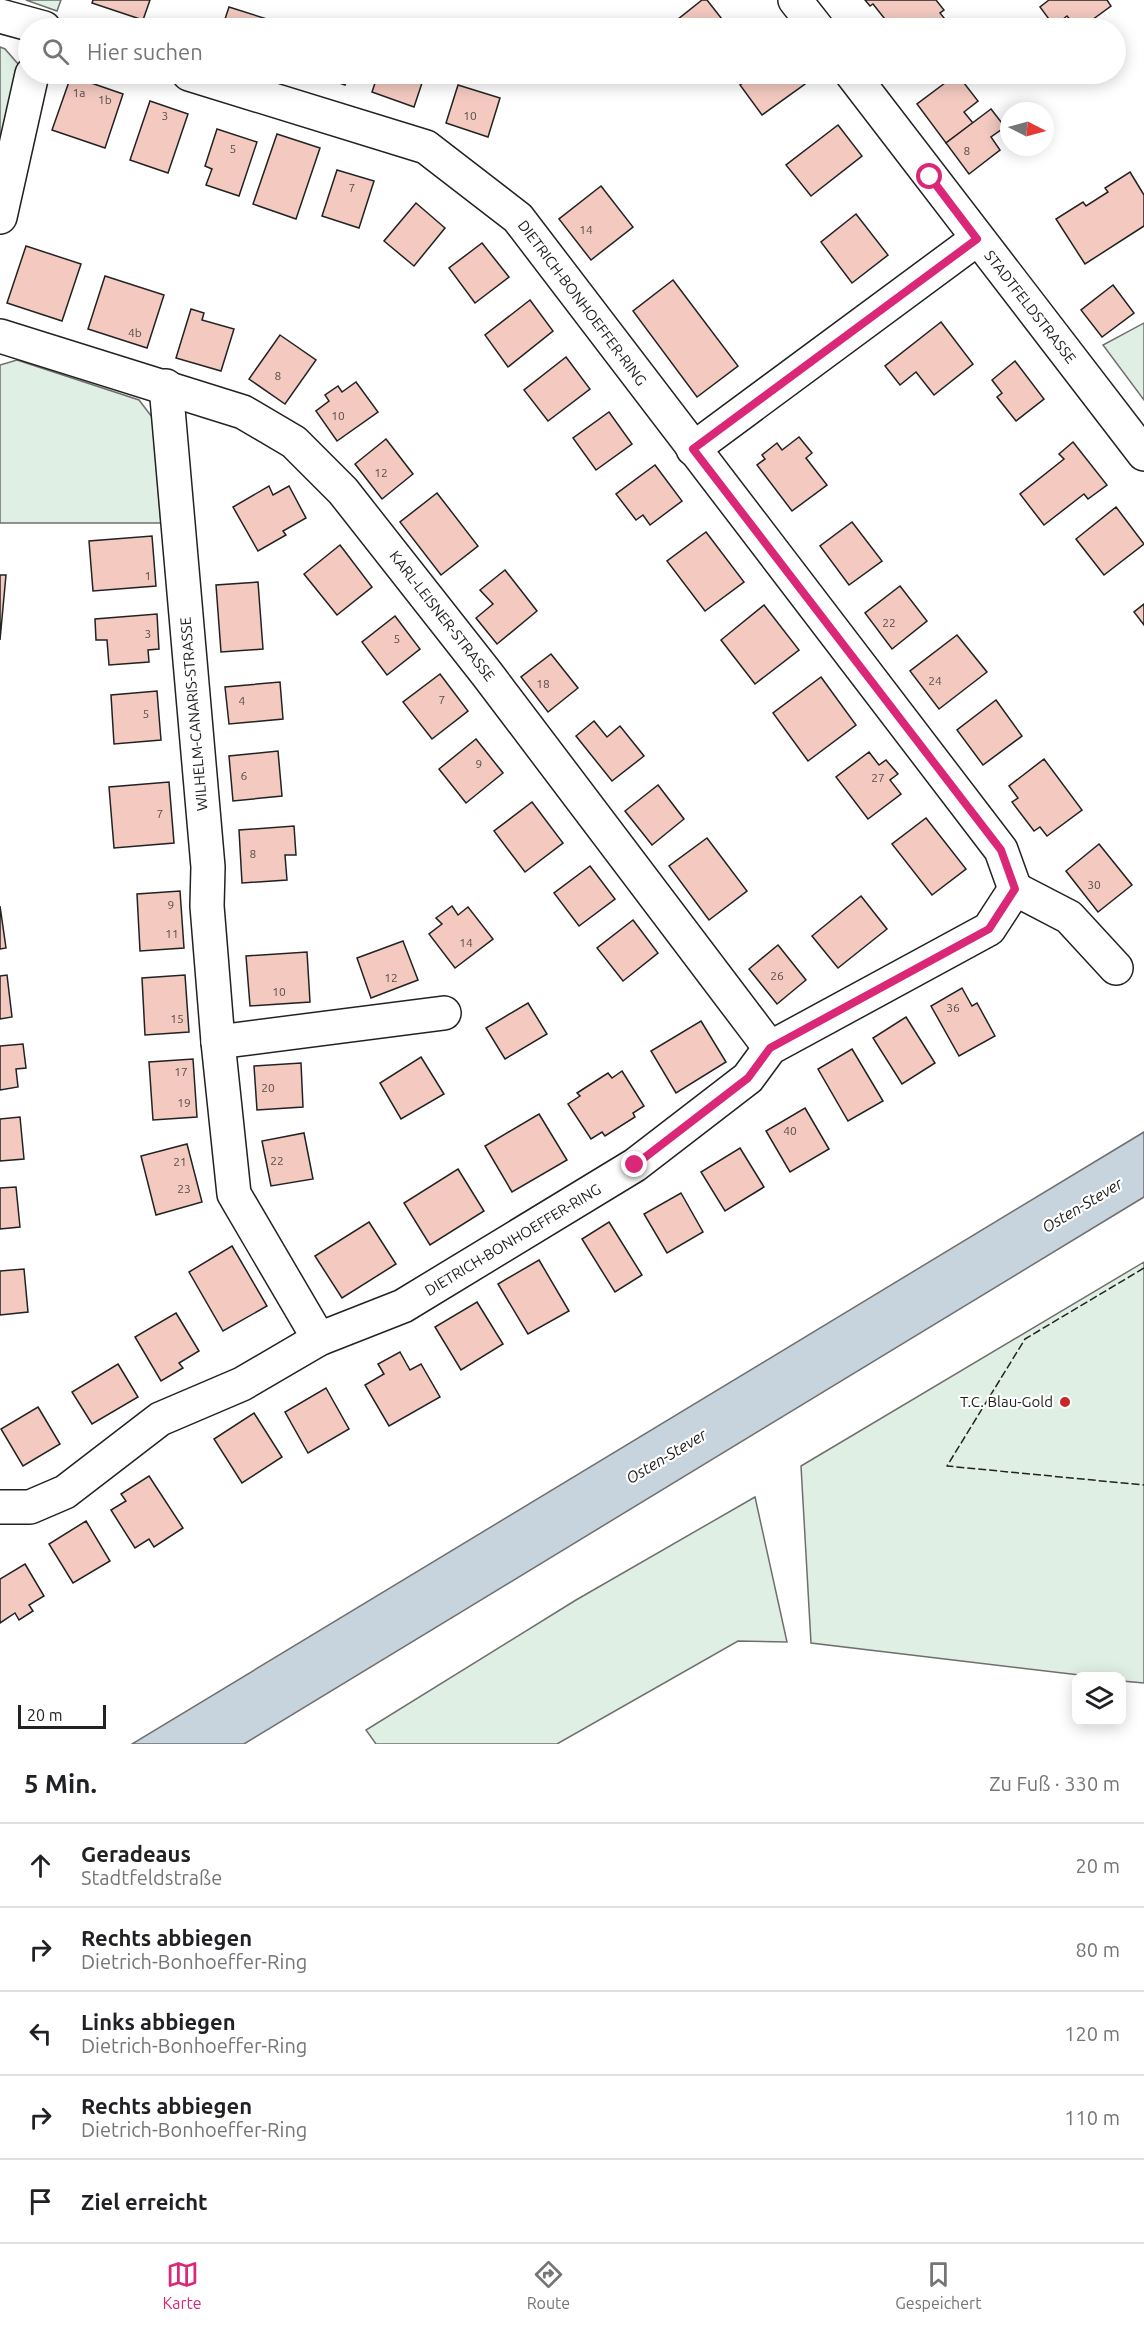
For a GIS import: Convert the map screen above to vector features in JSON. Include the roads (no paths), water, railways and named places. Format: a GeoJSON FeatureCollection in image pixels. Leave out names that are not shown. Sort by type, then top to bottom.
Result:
{"type":"FeatureCollection","features":[{"type":"Feature","properties":{"kind":"street"},"geometry":{"type":"LineString","coordinates":[[795,0],[810,18]]}},
{"type":"Feature","properties":{"kind":"street"},"geometry":{"type":"LineString","coordinates":[[0,16],[18,21]]}},
{"type":"Feature","properties":{"kind":"street"},"geometry":{"type":"LineString","coordinates":[[0,217],[30,84]]}},
{"type":"Feature","properties":{"kind":"street","name":"DIETRICH-BONHOEFFER-RING"},"geometry":{"type":"LineString","coordinates":[[0,1507],[30,1508],[65,1492],[160,1419],[242,1384],[319,1339],[403,1306],[635,1165],[748,1078],[770,1048],[989,929],[1015,889],[1001,850],[518,218],[426,147],[221,84]]}},
{"type":"Feature","properties":{"kind":"street","name":"STADTFELDSTRASSE"},"geometry":{"type":"LineString","coordinates":[[860,84],[1144,454]]}},
{"type":"Feature","properties":{"kind":"street"},"geometry":{"type":"LineString","coordinates":[[693,449],[977,239]]}},
{"type":"Feature","properties":{"kind":"street","name":"KARL-LEISNER-STRASSE"},"geometry":{"type":"LineString","coordinates":[[0,336],[166,386],[243,412],[294,442],[343,491],[540,742],[770,1048]]}},
{"type":"Feature","properties":{"kind":"street","name":"WILHELM-CANARIS-STRASSE"},"geometry":{"type":"LineString","coordinates":[[166,386],[208,867],[207,906],[218,1042],[234,1194],[319,1339]]}},
{"type":"Feature","properties":{"kind":"street"},"geometry":{"type":"LineString","coordinates":[[1015,889],[1069,917],[1116,968]]}},
{"type":"Feature","properties":{"kind":"street"},"geometry":{"type":"LineString","coordinates":[[218,1042],[444,1013]]}},
{"type":"Feature","properties":{"kind":"water","name":"Osten-Stever"},"geometry":{"type":"Polygon","coordinates":[[[1144,1132],[1144,1197],[244,1744],[132,1744],[1144,1132]]]}},
{"type":"Feature","properties":{"kind":"place","name":"T.C. Blau-Gold"},"geometry":{"type":"Point","coordinates":[1065,1402]}}]}
